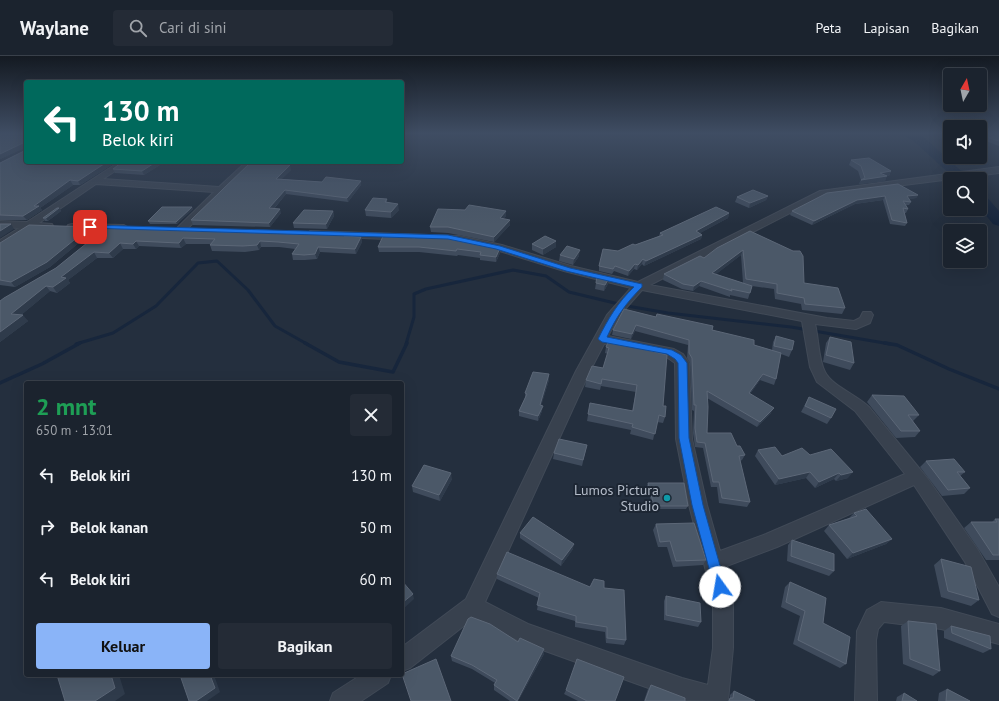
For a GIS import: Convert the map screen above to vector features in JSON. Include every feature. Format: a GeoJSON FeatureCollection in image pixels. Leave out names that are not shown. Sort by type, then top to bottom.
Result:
{"type":"FeatureCollection","features":[{"type":"Feature","properties":{"kind":"street"},"geometry":{"type":"LineString","coordinates":[[0,245],[94,181],[122,164]]}},
{"type":"Feature","properties":{"kind":"street"},"geometry":{"type":"LineString","coordinates":[[196,230],[176,230],[249,164]]}},
{"type":"Feature","properties":{"kind":"street"},"geometry":{"type":"LineString","coordinates":[[404,658],[473,606],[583,371],[602,339],[613,315],[639,286],[819,194],[999,170]]}},
{"type":"Feature","properties":{"kind":"street"},"geometry":{"type":"LineString","coordinates":[[94,181],[220,190]]}},
{"type":"Feature","properties":{"kind":"street"},"geometry":{"type":"LineString","coordinates":[[0,224],[136,229]]}},
{"type":"Feature","properties":{"kind":"street"},"geometry":{"type":"LineString","coordinates":[[95,237],[106,228]]}},
{"type":"Feature","properties":{"kind":"street"},"geometry":{"type":"LineString","coordinates":[[307,232],[459,238],[498,248],[568,270],[808,322],[856,325],[866,320],[867,315]]}},
{"type":"Feature","properties":{"kind":"street"},"geometry":{"type":"LineString","coordinates":[[808,322],[819,374],[825,381],[853,401],[916,477],[948,521],[989,587],[999,607]]}},
{"type":"Feature","properties":{"kind":"street"},"geometry":{"type":"LineString","coordinates":[[473,606],[523,633],[682,689],[718,699],[723,648],[723,600],[698,505],[684,438],[682,363],[678,357],[669,352],[602,339]]}},
{"type":"Feature","properties":{"kind":"street"},"geometry":{"type":"LineString","coordinates":[[714,562],[771,541],[916,477]]}},
{"type":"Feature","properties":{"kind":"street"},"geometry":{"type":"LineString","coordinates":[[866,701],[867,672],[865,647],[868,631],[875,616],[881,612],[931,616],[951,620],[999,634]]}},
{"type":"Feature","properties":{"kind":"street"},"geometry":{"type":"LineString","coordinates":[[341,701],[377,677]]}},
{"type":"Feature","properties":{"kind":"building"},"geometry":{"type":"Polygon","coordinates":[[[0,163],[104,164],[78,181],[70,180],[34,206],[39,206],[23,216],[0,215],[0,163]]]}},
{"type":"Feature","properties":{"kind":"building"},"geometry":{"type":"Polygon","coordinates":[[[856,163],[878,163],[891,171],[880,173],[887,176],[861,180],[865,178],[861,166],[856,163]]]}},
{"type":"Feature","properties":{"kind":"building"},"geometry":{"type":"Polygon","coordinates":[[[119,164],[153,164],[142,171],[113,169],[119,164]]]}},
{"type":"Feature","properties":{"kind":"building"},"geometry":{"type":"Polygon","coordinates":[[[249,164],[290,165],[276,179],[322,182],[326,177],[361,181],[347,198],[285,190],[269,208],[280,209],[269,223],[191,220],[249,164]]]}},
{"type":"Feature","properties":{"kind":"building"},"geometry":{"type":"Polygon","coordinates":[[[898,184],[918,195],[907,196],[911,202],[903,201],[908,209],[903,208],[907,223],[892,220],[885,196],[857,200],[814,221],[792,211],[827,193],[898,184]]]}},
{"type":"Feature","properties":{"kind":"building"},"geometry":{"type":"Polygon","coordinates":[[[753,190],[768,196],[750,203],[737,197],[753,190]]]}},
{"type":"Feature","properties":{"kind":"building"},"geometry":{"type":"Polygon","coordinates":[[[373,198],[387,199],[385,202],[398,204],[391,212],[365,210],[373,198]]]}},
{"type":"Feature","properties":{"kind":"building"},"geometry":{"type":"Polygon","coordinates":[[[469,205],[506,211],[500,218],[510,220],[494,237],[448,227],[430,227],[438,209],[465,210],[469,205]]]}},
{"type":"Feature","properties":{"kind":"building"},"geometry":{"type":"Polygon","coordinates":[[[162,207],[192,207],[176,222],[148,221],[162,207]]]}},
{"type":"Feature","properties":{"kind":"building"},"geometry":{"type":"Polygon","coordinates":[[[716,207],[729,213],[696,231],[702,235],[646,261],[643,259],[638,265],[635,264],[629,271],[615,266],[613,269],[599,266],[603,249],[618,251],[633,244],[635,245],[663,235],[660,233],[716,207]]]}},
{"type":"Feature","properties":{"kind":"building"},"geometry":{"type":"Polygon","coordinates":[[[59,208],[46,218],[43,218],[59,208]]]}},
{"type":"Feature","properties":{"kind":"building"},"geometry":{"type":"Polygon","coordinates":[[[304,210],[333,211],[326,224],[293,223],[304,210]]]}},
{"type":"Feature","properties":{"kind":"building"},"geometry":{"type":"Polygon","coordinates":[[[0,224],[11,224],[0,231],[0,224]]]}},
{"type":"Feature","properties":{"kind":"building"},"geometry":{"type":"Polygon","coordinates":[[[29,225],[90,227],[47,262],[11,282],[0,280],[0,243],[29,225]]]}},
{"type":"Feature","properties":{"kind":"building"},"geometry":{"type":"Polygon","coordinates":[[[108,226],[328,233],[361,237],[355,249],[318,247],[315,254],[304,255],[292,254],[299,244],[278,242],[260,241],[257,245],[243,246],[210,245],[215,239],[183,238],[179,243],[136,241],[133,244],[120,243],[109,253],[94,252],[61,277],[66,278],[53,287],[46,286],[11,314],[23,315],[0,332],[0,301],[56,268],[108,226]]]}},
{"type":"Feature","properties":{"kind":"building"},"geometry":{"type":"Polygon","coordinates":[[[750,231],[793,251],[800,251],[803,256],[804,283],[838,288],[845,308],[805,304],[804,298],[777,293],[777,284],[746,279],[743,250],[712,273],[752,286],[750,293],[731,289],[732,291],[701,281],[694,286],[683,284],[664,274],[700,256],[704,258],[717,248],[750,231]]]}},
{"type":"Feature","properties":{"kind":"building"},"geometry":{"type":"Polygon","coordinates":[[[384,234],[415,238],[416,235],[447,236],[500,248],[496,257],[480,255],[481,252],[457,249],[456,251],[419,247],[378,247],[384,234]]]}},
{"type":"Feature","properties":{"kind":"building"},"geometry":{"type":"Polygon","coordinates":[[[545,236],[556,241],[543,249],[532,244],[545,236]]]}},
{"type":"Feature","properties":{"kind":"building"},"geometry":{"type":"Polygon","coordinates":[[[567,246],[580,250],[574,259],[560,255],[567,246]]]}},
{"type":"Feature","properties":{"kind":"building"},"geometry":{"type":"Polygon","coordinates":[[[597,275],[609,278],[605,285],[596,283],[597,275]]]}},
{"type":"Feature","properties":{"kind":"building"},"geometry":{"type":"Polygon","coordinates":[[[624,309],[656,317],[657,314],[713,326],[712,330],[754,340],[754,345],[781,353],[776,379],[763,374],[749,393],[774,408],[760,422],[707,391],[707,433],[731,433],[737,446],[740,446],[745,455],[739,456],[750,502],[722,498],[719,482],[713,482],[705,443],[697,442],[695,428],[696,405],[694,405],[692,358],[689,353],[689,340],[636,325],[632,334],[613,330],[624,309]]]}},
{"type":"Feature","properties":{"kind":"building"},"geometry":{"type":"Polygon","coordinates":[[[776,336],[794,341],[792,350],[774,346],[776,336]]]}},
{"type":"Feature","properties":{"kind":"building"},"geometry":{"type":"Polygon","coordinates":[[[830,337],[851,342],[854,363],[826,355],[830,337]]]}},
{"type":"Feature","properties":{"kind":"building"},"geometry":{"type":"Polygon","coordinates":[[[609,340],[667,355],[663,406],[666,406],[665,417],[659,415],[655,434],[632,427],[633,424],[588,414],[590,403],[633,411],[637,385],[602,379],[601,384],[586,380],[592,366],[603,368],[609,348],[606,347],[609,340]]]}},
{"type":"Feature","properties":{"kind":"building"},"geometry":{"type":"Polygon","coordinates":[[[533,372],[549,374],[540,405],[543,406],[538,416],[519,411],[527,394],[525,393],[533,372]]]}},
{"type":"Feature","properties":{"kind":"building"},"geometry":{"type":"Polygon","coordinates":[[[872,395],[904,396],[919,415],[908,415],[920,431],[901,431],[872,395]]]}},
{"type":"Feature","properties":{"kind":"building"},"geometry":{"type":"Polygon","coordinates":[[[809,397],[836,409],[831,418],[805,406],[809,397]]]}},
{"type":"Feature","properties":{"kind":"building"},"geometry":{"type":"Polygon","coordinates":[[[559,439],[587,445],[583,460],[554,453],[559,439]]]}},
{"type":"Feature","properties":{"kind":"building"},"geometry":{"type":"Polygon","coordinates":[[[775,447],[782,456],[802,448],[810,455],[831,449],[853,472],[841,475],[839,473],[819,482],[810,472],[779,479],[758,450],[775,447]]]}},
{"type":"Feature","properties":{"kind":"building"},"geometry":{"type":"Polygon","coordinates":[[[954,459],[965,472],[957,472],[970,488],[948,490],[926,461],[954,459]]]}},
{"type":"Feature","properties":{"kind":"building"},"geometry":{"type":"Polygon","coordinates":[[[424,465],[451,473],[439,495],[412,486],[424,465]]]}},
{"type":"Feature","properties":{"kind":"building","name":"Lumos Pictura Studio"},"geometry":{"type":"Polygon","coordinates":[[[648,483],[684,483],[688,506],[654,506],[648,483]]]}},
{"type":"Feature","properties":{"kind":"building"},"geometry":{"type":"Polygon","coordinates":[[[866,509],[892,539],[853,553],[829,525],[857,516],[854,513],[866,509]]]}},
{"type":"Feature","properties":{"kind":"building"},"geometry":{"type":"Polygon","coordinates":[[[533,517],[574,544],[562,560],[520,533],[533,517]]]}},
{"type":"Feature","properties":{"kind":"building"},"geometry":{"type":"Polygon","coordinates":[[[995,519],[999,519],[999,555],[993,555],[971,522],[997,522],[995,519]]]}},
{"type":"Feature","properties":{"kind":"building"},"geometry":{"type":"Polygon","coordinates":[[[694,523],[706,560],[676,561],[670,541],[660,542],[656,524],[694,523]]]}},
{"type":"Feature","properties":{"kind":"building"},"geometry":{"type":"Polygon","coordinates":[[[792,540],[834,554],[834,571],[791,556],[792,540]]]}},
{"type":"Feature","properties":{"kind":"building"},"geometry":{"type":"Polygon","coordinates":[[[507,552],[590,587],[594,579],[604,581],[604,588],[624,590],[626,640],[607,638],[607,627],[576,622],[576,616],[537,605],[540,593],[497,574],[507,552]]]}},
{"type":"Feature","properties":{"kind":"building"},"geometry":{"type":"Polygon","coordinates":[[[941,559],[971,567],[979,600],[948,591],[941,559]]]}},
{"type":"Feature","properties":{"kind":"building"},"geometry":{"type":"Polygon","coordinates":[[[790,582],[826,598],[823,623],[850,637],[846,664],[798,640],[805,611],[786,602],[790,582]]]}},
{"type":"Feature","properties":{"kind":"building"},"geometry":{"type":"Polygon","coordinates":[[[404,583],[413,594],[404,601],[404,583]]]}},
{"type":"Feature","properties":{"kind":"building"},"geometry":{"type":"Polygon","coordinates":[[[666,596],[700,603],[701,622],[666,615],[666,596]]]}},
{"type":"Feature","properties":{"kind":"building"},"geometry":{"type":"Polygon","coordinates":[[[471,617],[490,624],[518,642],[520,638],[544,649],[517,701],[494,685],[497,680],[472,665],[451,656],[468,619],[471,617]]]}},
{"type":"Feature","properties":{"kind":"building"},"geometry":{"type":"Polygon","coordinates":[[[908,621],[936,624],[940,671],[910,659],[908,621]]]}},
{"type":"Feature","properties":{"kind":"building"},"geometry":{"type":"Polygon","coordinates":[[[951,626],[990,636],[991,649],[952,633],[951,626]]]}},
{"type":"Feature","properties":{"kind":"building"},"geometry":{"type":"Polygon","coordinates":[[[436,659],[451,701],[411,701],[403,677],[404,673],[436,659]]]}},
{"type":"Feature","properties":{"kind":"building"},"geometry":{"type":"Polygon","coordinates":[[[577,659],[624,677],[615,701],[587,701],[566,690],[577,659]]]}},
{"type":"Feature","properties":{"kind":"building"},"geometry":{"type":"Polygon","coordinates":[[[58,677],[112,677],[115,688],[95,701],[65,701],[58,677]]]}},
{"type":"Feature","properties":{"kind":"building"},"geometry":{"type":"Polygon","coordinates":[[[181,677],[211,677],[215,688],[196,701],[189,701],[181,677]]]}},
{"type":"Feature","properties":{"kind":"building"},"geometry":{"type":"Polygon","coordinates":[[[651,685],[685,698],[685,701],[645,701],[651,685]]]}},
{"type":"Feature","properties":{"kind":"building"},"geometry":{"type":"Polygon","coordinates":[[[947,689],[970,701],[946,701],[947,689]]]}},
{"type":"Feature","properties":{"kind":"building"},"geometry":{"type":"Polygon","coordinates":[[[734,691],[755,701],[729,701],[730,698],[733,698],[734,691]]]}},
{"type":"Feature","properties":{"kind":"building"},"geometry":{"type":"Polygon","coordinates":[[[904,693],[917,701],[902,701],[904,693]]]}},
{"type":"Feature","properties":{"kind":"waterway"},"geometry":{"type":"LineString","coordinates":[[945,163],[955,172]]}},
{"type":"Feature","properties":{"kind":"waterway"},"geometry":{"type":"LineString","coordinates":[[987,206],[999,221]]}},
{"type":"Feature","properties":{"kind":"waterway"},"geometry":{"type":"LineString","coordinates":[[76,344],[113,333],[156,306],[198,263],[217,261],[248,290],[275,326],[307,344]]}},
{"type":"Feature","properties":{"kind":"waterway"},"geometry":{"type":"LineString","coordinates":[[406,344],[414,317],[414,294],[426,289],[513,270],[546,276],[569,292],[627,306],[668,313],[791,327],[890,344]]}},
{"type":"Feature","properties":{"kind":"waterway"},"geometry":{"type":"LineString","coordinates":[[0,383],[42,364],[80,343]]}},
{"type":"Feature","properties":{"kind":"waterway"},"geometry":{"type":"LineString","coordinates":[[305,343],[339,362],[393,372],[407,343]]}},
{"type":"Feature","properties":{"kind":"waterway"},"geometry":{"type":"LineString","coordinates":[[885,343],[897,345],[949,369],[999,389]]}},
{"type":"Feature","properties":{"kind":"place","name":"Lumos Pictura Studio"},"geometry":{"type":"Point","coordinates":[667,498]}},
{"type":"Feature","properties":{"kind":"route"},"geometry":{"type":"LineString","coordinates":[[90,227],[377,234],[459,238],[498,248],[568,270],[639,286],[632,292],[613,315],[602,339],[669,352],[681,360],[684,400],[684,438],[698,505],[720,587]]}}]}
